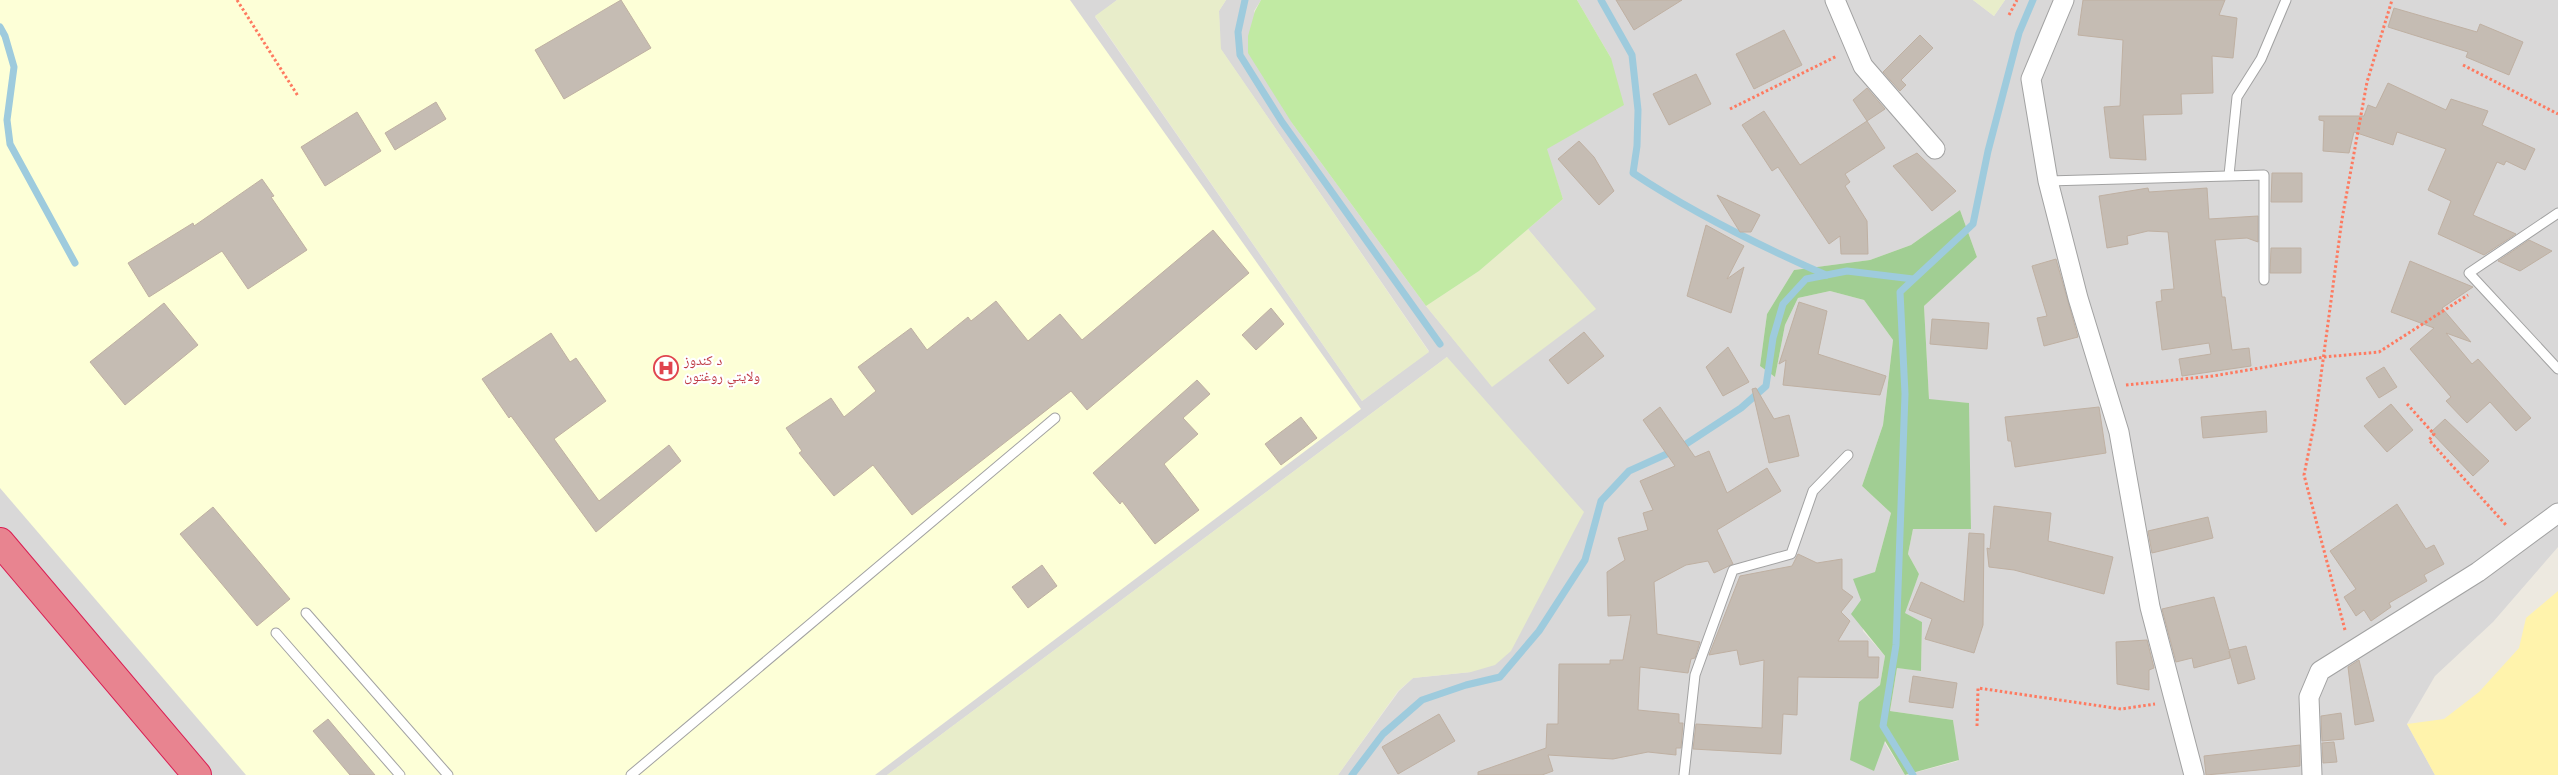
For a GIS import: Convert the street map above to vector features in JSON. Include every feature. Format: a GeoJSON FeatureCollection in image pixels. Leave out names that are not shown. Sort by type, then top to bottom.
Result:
{"type":"FeatureCollection","features":[{"type":"Feature","properties":{"kind":"highway"},"geometry":{"type":"LineString","coordinates":[[0,542],[197,775]]}},
{"type":"Feature","properties":{"kind":"street"},"geometry":{"type":"LineString","coordinates":[[1835,0],[1863,66],[1935,149]]}},
{"type":"Feature","properties":{"kind":"street"},"geometry":{"type":"LineString","coordinates":[[2064,0],[2031,79],[2048,181],[2073,280],[2119,432],[2128,493],[2150,607],[2194,775]]}},
{"type":"Feature","properties":{"kind":"street"},"geometry":{"type":"LineString","coordinates":[[2312,775],[2309,697],[2320,671],[2478,572],[2558,513]]}},
{"type":"Feature","properties":{"kind":"lane"},"geometry":{"type":"LineString","coordinates":[[2229,175],[2237,97],[2261,59],[2286,0]]}},
{"type":"Feature","properties":{"kind":"lane"},"geometry":{"type":"LineString","coordinates":[[2048,181],[2264,175],[2264,280]]}},
{"type":"Feature","properties":{"kind":"lane"},"geometry":{"type":"LineString","coordinates":[[2558,213],[2469,273],[2558,369]]}},
{"type":"Feature","properties":{"kind":"lane"},"geometry":{"type":"LineString","coordinates":[[632,775],[1055,418]]}},
{"type":"Feature","properties":{"kind":"lane"},"geometry":{"type":"LineString","coordinates":[[1684,775],[1695,675],[1733,570],[1791,554],[1813,491],[1848,455]]}},
{"type":"Feature","properties":{"kind":"lane"},"geometry":{"type":"LineString","coordinates":[[306,613],[448,775]]}},
{"type":"Feature","properties":{"kind":"lane"},"geometry":{"type":"LineString","coordinates":[[276,633],[400,775]]}},
{"type":"Feature","properties":{"kind":"path"},"geometry":{"type":"LineString","coordinates":[[237,0],[298,96]]}},
{"type":"Feature","properties":{"kind":"path"},"geometry":{"type":"LineString","coordinates":[[2009,15],[2017,0]]}},
{"type":"Feature","properties":{"kind":"path"},"geometry":{"type":"LineString","coordinates":[[2351,650],[2304,475],[2315,420],[2342,219],[2367,82],[2392,0]]}},
{"type":"Feature","properties":{"kind":"path"},"geometry":{"type":"LineString","coordinates":[[1730,109],[1855,47]]}},
{"type":"Feature","properties":{"kind":"path"},"geometry":{"type":"LineString","coordinates":[[2462,65],[2558,114]]}},
{"type":"Feature","properties":{"kind":"path"},"geometry":{"type":"LineString","coordinates":[[2106,387],[2213,376],[2324,357],[2379,352],[2481,286]]}},
{"type":"Feature","properties":{"kind":"path"},"geometry":{"type":"LineString","coordinates":[[2408,404],[2434,434],[2429,440],[2520,541]]}},
{"type":"Feature","properties":{"kind":"path"},"geometry":{"type":"LineString","coordinates":[[1977,726],[1978,688],[2120,709],[2175,701]]}},
{"type":"Feature","properties":{"kind":"shaded area"},"geometry":{"type":"Polygon","coordinates":[[[0,0],[1117,0],[1095,17],[1362,401],[1429,351],[1220,48],[1219,11],[1226,0],[1261,0],[1254,11],[1292,123],[1426,306],[1492,386],[1595,309],[1528,229],[1563,199],[1546,149],[1611,58],[1577,0],[1973,0],[1994,16],[2005,0],[2558,0],[2558,547],[2493,622],[2435,676],[2407,724],[2435,775],[1906,775],[1958,761],[1953,720],[1890,711],[1897,668],[1921,670],[1922,622],[1904,613],[1919,574],[1908,554],[1913,529],[1971,529],[1968,403],[1929,400],[1924,306],[1977,257],[1960,210],[1911,245],[1870,260],[1794,270],[1767,314],[1760,366],[1775,377],[1785,325],[1798,298],[1830,291],[1864,300],[1893,340],[1883,425],[1862,486],[1891,513],[1875,572],[1861,600],[1863,631],[1885,656],[1880,685],[1859,702],[1905,775],[1338,775],[1399,691],[1413,678],[1471,672],[1447,357],[887,775],[0,775],[0,0]]]}},
{"type":"Feature","properties":{"kind":"shaded area","name":"د کندوز ولایتي روغتون"},"geometry":{"type":"Polygon","coordinates":[[[0,0],[1070,0],[1361,409],[875,775],[246,775],[0,488],[0,0]]]}},
{"type":"Feature","properties":{"kind":"shaded area"},"geometry":{"type":"Polygon","coordinates":[[[1117,0],[1226,0],[1219,11],[1221,49],[1429,352],[1362,401],[1095,16],[1117,0]]]}},
{"type":"Feature","properties":{"kind":"shaded area"},"geometry":{"type":"Polygon","coordinates":[[[1973,0],[2005,0],[1994,16],[1973,0]]]}},
{"type":"Feature","properties":{"kind":"shaded area"},"geometry":{"type":"Polygon","coordinates":[[[1528,229],[1596,309],[1492,387],[1426,306],[1479,271],[1528,229]]]}},
{"type":"Feature","properties":{"kind":"shaded area"},"geometry":{"type":"Polygon","coordinates":[[[1447,357],[1584,512],[1511,651],[1495,665],[1471,672],[1413,678],[1398,691],[1338,775],[887,775],[1447,357]]]}},
{"type":"Feature","properties":{"kind":"green space"},"geometry":{"type":"Polygon","coordinates":[[[1261,0],[1577,0],[1611,58],[1624,105],[1547,149],[1563,199],[1479,271],[1426,306],[1292,123],[1248,53],[1248,36],[1255,11],[1261,0]]]}},
{"type":"Feature","properties":{"kind":"green space"},"geometry":{"type":"Polygon","coordinates":[[[1960,210],[1977,257],[1924,306],[1929,399],[1969,403],[1971,529],[1913,529],[1908,554],[1919,574],[1905,613],[1922,622],[1921,671],[1897,668],[1890,711],[1953,720],[1959,760],[1905,775],[1885,741],[1874,771],[1850,760],[1859,702],[1880,685],[1885,656],[1851,614],[1861,600],[1853,579],[1875,572],[1891,513],[1862,486],[1883,425],[1893,340],[1864,300],[1830,291],[1798,298],[1785,325],[1775,377],[1760,366],[1767,314],[1794,270],[1870,260],[1911,245],[1960,210]]]}},
{"type":"Feature","properties":{"kind":"sand"},"geometry":{"type":"Polygon","coordinates":[[[2558,591],[2558,775],[2435,775],[2407,724],[2444,719],[2479,692],[2519,648],[2526,618],[2558,591]]]}},
{"type":"Feature","properties":{"kind":"building"},"geometry":{"type":"Polygon","coordinates":[[[621,0],[651,48],[564,99],[535,50],[621,0]]]}},
{"type":"Feature","properties":{"kind":"building"},"geometry":{"type":"Polygon","coordinates":[[[1616,0],[1682,0],[1634,30],[1616,0]]]}},
{"type":"Feature","properties":{"kind":"building"},"geometry":{"type":"Polygon","coordinates":[[[2083,0],[2225,0],[2219,15],[2237,18],[2233,58],[2212,56],[2213,93],[2181,94],[2182,114],[2143,115],[2146,160],[2110,158],[2104,107],[2120,106],[2123,40],[2078,35],[2083,0]]]}},
{"type":"Feature","properties":{"kind":"building"},"geometry":{"type":"Polygon","coordinates":[[[2394,8],[2477,32],[2480,24],[2523,42],[2509,75],[2466,57],[2468,52],[2388,27],[2394,8]]]}},
{"type":"Feature","properties":{"kind":"building"},"geometry":{"type":"Polygon","coordinates":[[[1784,30],[1802,65],[1754,89],[1736,54],[1784,30]]]}},
{"type":"Feature","properties":{"kind":"building"},"geometry":{"type":"Polygon","coordinates":[[[1920,35],[1933,48],[1901,80],[1906,85],[1900,91],[1883,72],[1920,35]]]}},
{"type":"Feature","properties":{"kind":"building"},"geometry":{"type":"Polygon","coordinates":[[[1696,74],[1711,104],[1669,125],[1653,94],[1696,74]]]}},
{"type":"Feature","properties":{"kind":"building"},"geometry":{"type":"Polygon","coordinates":[[[2388,83],[2446,110],[2451,99],[2488,111],[2482,125],[2535,149],[2525,170],[2506,161],[2504,165],[2497,162],[2473,215],[2516,234],[2484,255],[2438,234],[2451,201],[2428,190],[2446,149],[2397,132],[2393,145],[2354,132],[2349,153],[2323,151],[2324,121],[2319,120],[2319,116],[2364,116],[2368,105],[2376,108],[2388,83]]]}},
{"type":"Feature","properties":{"kind":"building"},"geometry":{"type":"Polygon","coordinates":[[[1867,88],[1885,109],[1867,121],[1853,100],[1867,88]]]}},
{"type":"Feature","properties":{"kind":"building"},"geometry":{"type":"Polygon","coordinates":[[[436,102],[446,119],[395,150],[385,133],[436,102]]]}},
{"type":"Feature","properties":{"kind":"building"},"geometry":{"type":"Polygon","coordinates":[[[1764,111],[1800,165],[1867,121],[1885,148],[1845,174],[1850,182],[1845,186],[1867,221],[1868,254],[1841,254],[1840,236],[1829,244],[1778,167],[1772,171],[1742,125],[1764,111]]]}},
{"type":"Feature","properties":{"kind":"building"},"geometry":{"type":"Polygon","coordinates":[[[357,112],[381,151],[325,186],[301,147],[357,112]]]}},
{"type":"Feature","properties":{"kind":"building"},"geometry":{"type":"Polygon","coordinates":[[[1579,141],[1594,157],[1614,191],[1599,205],[1558,159],[1579,141]]]}},
{"type":"Feature","properties":{"kind":"building"},"geometry":{"type":"Polygon","coordinates":[[[1917,153],[1956,191],[1932,211],[1893,166],[1917,153]]]}},
{"type":"Feature","properties":{"kind":"building"},"geometry":{"type":"Polygon","coordinates":[[[2272,173],[2302,173],[2302,202],[2271,202],[2272,173]]]}},
{"type":"Feature","properties":{"kind":"building"},"geometry":{"type":"Polygon","coordinates":[[[262,179],[274,196],[271,197],[307,250],[248,289],[222,251],[149,297],[128,263],[193,223],[194,226],[262,179]]]}},
{"type":"Feature","properties":{"kind":"building"},"geometry":{"type":"Polygon","coordinates":[[[2148,188],[2149,192],[2207,188],[2209,219],[2258,216],[2258,242],[2247,238],[2215,240],[2222,297],[2225,297],[2232,350],[2249,348],[2251,366],[2182,376],[2179,359],[2211,354],[2209,343],[2162,350],[2156,302],[2162,301],[2161,290],[2174,289],[2168,232],[2148,231],[2127,236],[2128,244],[2107,248],[2099,196],[2148,188]]]}},
{"type":"Feature","properties":{"kind":"building"},"geometry":{"type":"Polygon","coordinates":[[[1717,195],[1760,215],[1751,232],[1740,232],[1717,195]]]}},
{"type":"Feature","properties":{"kind":"building"},"geometry":{"type":"Polygon","coordinates":[[[1706,225],[1744,246],[1727,279],[1744,267],[1731,313],[1687,296],[1706,225]]]}},
{"type":"Feature","properties":{"kind":"building"},"geometry":{"type":"Polygon","coordinates":[[[1213,230],[1249,273],[1087,410],[1071,391],[912,515],[873,465],[834,496],[799,453],[802,451],[786,428],[831,398],[844,417],[876,391],[858,367],[911,328],[927,350],[968,317],[971,321],[996,301],[1028,341],[1060,314],[1082,340],[1213,230]]]}},
{"type":"Feature","properties":{"kind":"building"},"geometry":{"type":"Polygon","coordinates":[[[2529,240],[2552,251],[2520,271],[2498,261],[2529,240]]]}},
{"type":"Feature","properties":{"kind":"building"},"geometry":{"type":"Polygon","coordinates":[[[2271,248],[2301,248],[2301,273],[2270,273],[2271,248]]]}},
{"type":"Feature","properties":{"kind":"building"},"geometry":{"type":"Polygon","coordinates":[[[2056,259],[2078,337],[2044,346],[2037,318],[2047,316],[2032,266],[2056,259]]]}},
{"type":"Feature","properties":{"kind":"building"},"geometry":{"type":"Polygon","coordinates":[[[2410,261],[2473,287],[2442,308],[2471,342],[2446,333],[2472,364],[2478,359],[2531,418],[2516,431],[2490,402],[2467,423],[2446,401],[2451,397],[2410,349],[2434,328],[2391,312],[2410,261]]]}},
{"type":"Feature","properties":{"kind":"building"},"geometry":{"type":"Polygon","coordinates":[[[1799,302],[1827,311],[1818,354],[1886,376],[1880,395],[1783,385],[1786,360],[1779,364],[1799,302]]]}},
{"type":"Feature","properties":{"kind":"building"},"geometry":{"type":"Polygon","coordinates":[[[164,303],[198,345],[125,405],[90,362],[164,303]]]}},
{"type":"Feature","properties":{"kind":"building"},"geometry":{"type":"Polygon","coordinates":[[[1271,308],[1284,324],[1256,350],[1242,335],[1271,308]]]}},
{"type":"Feature","properties":{"kind":"building"},"geometry":{"type":"Polygon","coordinates":[[[1932,319],[1989,323],[1987,349],[1930,344],[1932,319]]]}},
{"type":"Feature","properties":{"kind":"building"},"geometry":{"type":"Polygon","coordinates":[[[1584,332],[1604,356],[1568,384],[1549,360],[1584,332]]]}},
{"type":"Feature","properties":{"kind":"building"},"geometry":{"type":"Polygon","coordinates":[[[551,333],[570,362],[576,358],[606,401],[554,439],[599,501],[669,445],[681,461],[596,532],[511,416],[509,418],[482,379],[551,333]]]}},
{"type":"Feature","properties":{"kind":"building"},"geometry":{"type":"Polygon","coordinates":[[[1728,347],[1749,382],[1723,396],[1706,367],[1728,347]]]}},
{"type":"Feature","properties":{"kind":"building"},"geometry":{"type":"Polygon","coordinates":[[[2384,367],[2397,387],[2379,398],[2366,378],[2384,367]]]}},
{"type":"Feature","properties":{"kind":"building"},"geometry":{"type":"Polygon","coordinates":[[[1197,380],[1210,394],[1183,418],[1198,434],[1164,464],[1199,510],[1155,544],[1122,501],[1120,504],[1093,473],[1197,380]]]}},
{"type":"Feature","properties":{"kind":"building"},"geometry":{"type":"Polygon","coordinates":[[[1756,388],[1774,419],[1789,415],[1799,456],[1769,463],[1752,389],[1756,388]]]}},
{"type":"Feature","properties":{"kind":"building"},"geometry":{"type":"Polygon","coordinates":[[[2391,404],[2413,430],[2387,452],[2364,426],[2391,404]]]}},
{"type":"Feature","properties":{"kind":"building"},"geometry":{"type":"Polygon","coordinates":[[[1660,407],[1695,457],[1709,451],[1727,493],[1767,468],[1781,491],[1717,530],[1733,564],[1714,573],[1708,561],[1686,565],[1654,582],[1657,634],[1700,642],[1695,658],[1691,659],[1688,673],[1640,667],[1638,710],[1679,714],[1679,723],[1683,723],[1681,748],[1676,748],[1676,755],[1648,752],[1613,759],[1548,755],[1553,771],[1542,775],[1478,775],[1478,772],[1546,748],[1547,724],[1558,724],[1559,664],[1610,664],[1610,660],[1623,660],[1631,615],[1608,616],[1607,572],[1625,560],[1618,538],[1648,530],[1643,513],[1653,510],[1640,481],[1675,466],[1643,420],[1660,407]]]}},
{"type":"Feature","properties":{"kind":"building"},"geometry":{"type":"Polygon","coordinates":[[[2099,407],[2106,453],[2015,467],[2011,441],[2008,441],[2005,417],[2099,407]]]}},
{"type":"Feature","properties":{"kind":"building"},"geometry":{"type":"Polygon","coordinates":[[[2266,411],[2267,432],[2203,438],[2201,417],[2266,411]]]}},
{"type":"Feature","properties":{"kind":"building"},"geometry":{"type":"Polygon","coordinates":[[[1301,417],[1317,438],[1281,465],[1265,444],[1301,417]]]}},
{"type":"Feature","properties":{"kind":"building"},"geometry":{"type":"Polygon","coordinates":[[[2445,419],[2489,461],[2473,476],[2431,432],[2445,419]]]}},
{"type":"Feature","properties":{"kind":"building"},"geometry":{"type":"Polygon","coordinates":[[[2397,504],[2426,549],[2434,545],[2444,564],[2424,575],[2427,581],[2389,603],[2391,607],[2371,621],[2364,610],[2356,616],[2344,597],[2356,589],[2330,551],[2397,504]]]}},
{"type":"Feature","properties":{"kind":"building"},"geometry":{"type":"Polygon","coordinates":[[[1994,506],[2051,513],[2048,541],[2113,557],[2104,594],[2014,570],[1989,567],[1987,548],[1990,549],[1994,506]]]}},
{"type":"Feature","properties":{"kind":"building"},"geometry":{"type":"Polygon","coordinates":[[[213,507],[290,599],[257,626],[180,534],[213,507]]]}},
{"type":"Feature","properties":{"kind":"building"},"geometry":{"type":"Polygon","coordinates":[[[2208,517],[2213,538],[2152,553],[2148,531],[2208,517]]]}},
{"type":"Feature","properties":{"kind":"building"},"geometry":{"type":"Polygon","coordinates":[[[1969,533],[1984,534],[1983,625],[1974,653],[1925,639],[1932,619],[1909,610],[1921,582],[1964,602],[1969,533]]]}},
{"type":"Feature","properties":{"kind":"building"},"geometry":{"type":"Polygon","coordinates":[[[1798,554],[1817,563],[1842,559],[1842,589],[1853,597],[1841,612],[1850,621],[1838,641],[1868,641],[1868,657],[1879,657],[1878,678],[1798,677],[1797,715],[1783,714],[1781,754],[1693,749],[1696,724],[1762,728],[1764,660],[1740,665],[1737,650],[1709,655],[1740,576],[1792,566],[1798,554]]]}},
{"type":"Feature","properties":{"kind":"building"},"geometry":{"type":"Polygon","coordinates":[[[1042,565],[1057,586],[1028,608],[1012,587],[1042,565]]]}},
{"type":"Feature","properties":{"kind":"building"},"geometry":{"type":"Polygon","coordinates":[[[2214,597],[2229,650],[2246,646],[2255,679],[2238,684],[2229,651],[2230,658],[2194,668],[2192,658],[2176,662],[2162,609],[2214,597]]]}},
{"type":"Feature","properties":{"kind":"building"},"geometry":{"type":"Polygon","coordinates":[[[2147,640],[2154,668],[2149,670],[2149,690],[2117,684],[2116,642],[2147,640]]]}},
{"type":"Feature","properties":{"kind":"building"},"geometry":{"type":"Polygon","coordinates":[[[2359,660],[2374,721],[2355,725],[2348,667],[2359,660]]]}},
{"type":"Feature","properties":{"kind":"building"},"geometry":{"type":"Polygon","coordinates":[[[1913,676],[1957,683],[1953,708],[1909,702],[1913,676]]]}},
{"type":"Feature","properties":{"kind":"building"},"geometry":{"type":"Polygon","coordinates":[[[2341,713],[2344,739],[2322,741],[2321,716],[2341,713]]]}},
{"type":"Feature","properties":{"kind":"building"},"geometry":{"type":"Polygon","coordinates":[[[1439,714],[1455,741],[1398,774],[1382,747],[1439,714]]]}},
{"type":"Feature","properties":{"kind":"building"},"geometry":{"type":"Polygon","coordinates":[[[328,719],[375,775],[350,775],[313,731],[328,719]]]}},
{"type":"Feature","properties":{"kind":"building"},"geometry":{"type":"Polygon","coordinates":[[[2334,742],[2337,762],[2323,763],[2322,743],[2334,742]]]}},
{"type":"Feature","properties":{"kind":"building"},"geometry":{"type":"Polygon","coordinates":[[[2300,745],[2300,766],[2206,775],[2204,756],[2300,745]]]}},
{"type":"Feature","properties":{"kind":"waterway"},"geometry":{"type":"LineString","coordinates":[[1245,0],[1238,32],[1240,55],[1282,122],[1440,344]]}},
{"type":"Feature","properties":{"kind":"waterway"},"geometry":{"type":"LineString","coordinates":[[1601,0],[1632,55],[1638,110],[1637,146],[1633,173],[1679,202],[1727,228],[1826,275]]}},
{"type":"Feature","properties":{"kind":"waterway"},"geometry":{"type":"LineString","coordinates":[[1913,775],[1883,726],[1896,645],[1905,394],[1900,292],[1973,224],[1988,151],[2019,33],[2033,0]]}},
{"type":"Feature","properties":{"kind":"waterway"},"geometry":{"type":"LineString","coordinates":[[0,27],[5,36],[14,67],[7,120],[10,144],[75,263]]}},
{"type":"Feature","properties":{"kind":"waterway"},"geometry":{"type":"LineString","coordinates":[[1352,775],[1383,734],[1422,700],[1466,685],[1500,677],[1539,631],[1585,560],[1601,501],[1629,471],[1680,448],[1741,408],[1766,386],[1773,338],[1783,304],[1806,279],[1847,271],[1913,279]]}},
{"type":"Feature","properties":{"kind":"place","name":"د کندوز ولایتي روغتون"},"geometry":{"type":"Point","coordinates":[666,368]}}]}
